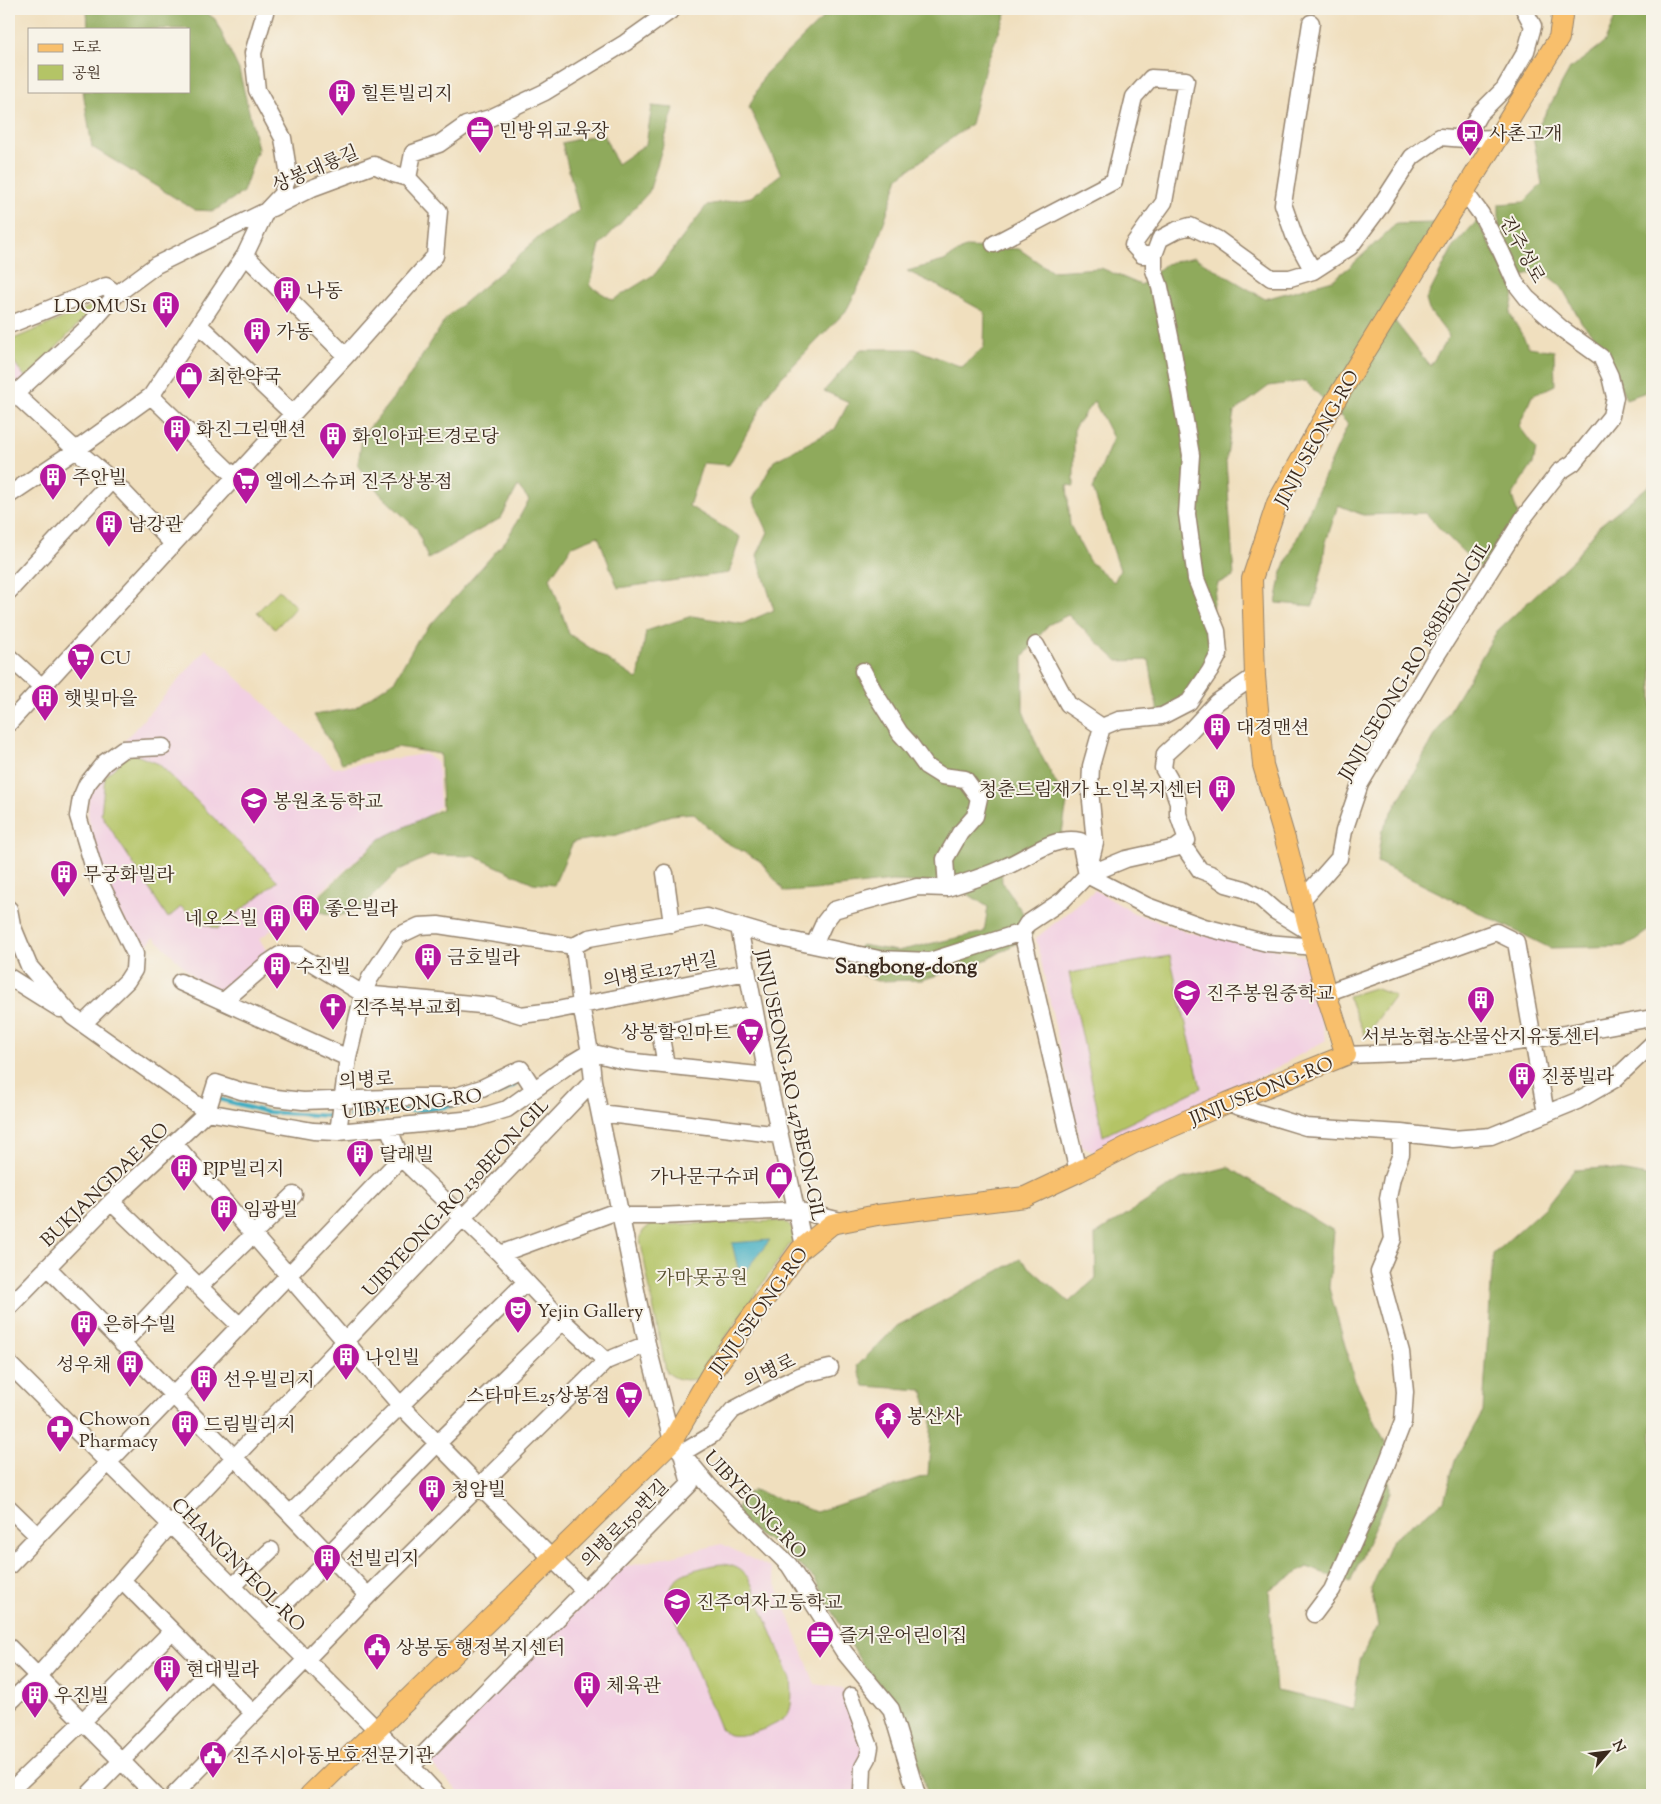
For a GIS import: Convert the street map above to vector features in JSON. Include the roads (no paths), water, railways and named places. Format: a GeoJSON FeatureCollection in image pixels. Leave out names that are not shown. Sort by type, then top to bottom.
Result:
{"type":"FeatureCollection","features":[{"type":"Feature","properties":{"kind":"main road","name":"JINJUSEONG-RO"},"geometry":{"type":"LineString","coordinates":[[310,1795],[552,1559],[677,1447],[714,1368],[800,1250],[832,1224],[877,1215],[1025,1197],[1132,1144],[1346,1055],[1326,993],[1302,900],[1263,765],[1255,676],[1252,579],[1277,503],[1322,422],[1559,38],[1563,9]]}},
{"type":"Feature","properties":{"kind":"street"},"geometry":{"type":"LineString","coordinates":[[9,495],[151,396],[245,255],[266,211],[281,195],[289,176],[283,138],[257,90],[253,53],[266,9]]}},
{"type":"Feature","properties":{"kind":"street"},"geometry":{"type":"LineString","coordinates":[[9,723],[346,356],[434,256],[440,211],[408,178],[412,153],[439,144],[466,125],[490,118],[545,92],[626,43],[673,9]]}},
{"type":"Feature","properties":{"kind":"street"},"geometry":{"type":"LineString","coordinates":[[1465,139],[1479,114],[1504,89],[1526,51],[1533,26],[1524,9]]}},
{"type":"Feature","properties":{"kind":"street"},"geometry":{"type":"LineString","coordinates":[[1311,23],[1283,204],[1294,238],[1313,271]]}},
{"type":"Feature","properties":{"kind":"street"},"geometry":{"type":"LineString","coordinates":[[994,244],[1114,181],[1134,97],[1151,78],[1186,80],[1164,202],[1133,245],[1142,254],[1154,255]]}},
{"type":"Feature","properties":{"kind":"street"},"geometry":{"type":"LineString","coordinates":[[1102,727],[1120,720],[1162,716],[1188,702],[1210,671],[1219,654],[1217,631],[1196,579],[1187,514],[1190,455],[1172,346],[1160,287],[1154,270],[1154,255],[1160,239],[1190,226],[1217,239],[1271,278],[1290,278],[1313,271],[1350,247],[1379,208],[1412,157],[1440,137],[1465,139],[1498,138]]}},
{"type":"Feature","properties":{"kind":"street","name":"상봉대룡길"},"geometry":{"type":"LineString","coordinates":[[12,396],[86,329],[117,294],[156,265],[312,188],[374,165],[408,178]]}},
{"type":"Feature","properties":{"kind":"street","name":"진주성로"},"geometry":{"type":"LineString","coordinates":[[1464,192],[1481,214],[1516,284],[1527,298],[1562,329],[1601,357]]}},
{"type":"Feature","properties":{"kind":"street"},"geometry":{"type":"LineString","coordinates":[[245,255],[346,356]]}},
{"type":"Feature","properties":{"kind":"street"},"geometry":{"type":"LineString","coordinates":[[9,325],[106,286],[117,294]]}},
{"type":"Feature","properties":{"kind":"street"},"geometry":{"type":"LineString","coordinates":[[198,325],[293,414]]}},
{"type":"Feature","properties":{"kind":"street","name":"JINJUSEONG-RO 188BEON-GIL"},"geometry":{"type":"LineString","coordinates":[[1302,900],[1339,858],[1344,831],[1360,784],[1433,661],[1524,517],[1559,472],[1573,463],[1611,416],[1615,396],[1610,376],[1601,357]]}},
{"type":"Feature","properties":{"kind":"street"},"geometry":{"type":"LineString","coordinates":[[12,396],[112,480],[173,544]]}},
{"type":"Feature","properties":{"kind":"street"},"geometry":{"type":"LineString","coordinates":[[151,396],[235,477]]}},
{"type":"Feature","properties":{"kind":"street"},"geometry":{"type":"LineString","coordinates":[[9,591],[112,480]]}},
{"type":"Feature","properties":{"kind":"street"},"geometry":{"type":"LineString","coordinates":[[1036,645],[1068,704],[1102,727]]}},
{"type":"Feature","properties":{"kind":"street"},"geometry":{"type":"LineString","coordinates":[[9,656],[41,686]]}},
{"type":"Feature","properties":{"kind":"street"},"geometry":{"type":"LineString","coordinates":[[863,671],[872,690],[900,733],[926,766],[942,776],[965,779],[979,798],[975,816],[960,833],[945,859],[947,888]]}},
{"type":"Feature","properties":{"kind":"street"},"geometry":{"type":"LineString","coordinates":[[1078,1172],[1022,932],[1027,924],[1062,900],[1087,875],[1126,859],[1176,848],[1187,840],[1178,814],[1178,802],[1171,782],[1163,768],[1165,754],[1190,732],[1217,702],[1255,676]]}},
{"type":"Feature","properties":{"kind":"street"},"geometry":{"type":"LineString","coordinates":[[1087,875],[1095,843],[1090,790],[1091,766],[1102,727]]}},
{"type":"Feature","properties":{"kind":"street"},"geometry":{"type":"LineString","coordinates":[[9,977],[78,1020],[127,982],[134,970],[135,954],[95,872],[78,816],[81,798],[87,784],[104,763],[123,749],[163,747]]}},
{"type":"Feature","properties":{"kind":"street"},"geometry":{"type":"LineString","coordinates":[[814,945],[824,923],[834,910],[918,888],[947,888],[976,880],[1052,844],[1070,839],[1080,841],[1087,875]]}},
{"type":"Feature","properties":{"kind":"street"},"geometry":{"type":"LineString","coordinates":[[1182,844],[1200,870],[1213,875],[1226,884],[1251,893],[1313,940]]}},
{"type":"Feature","properties":{"kind":"street"},"geometry":{"type":"LineString","coordinates":[[665,873],[672,924]]}},
{"type":"Feature","properties":{"kind":"street"},"geometry":{"type":"LineString","coordinates":[[1087,875],[1147,906],[1204,927],[1267,944],[1313,940]]}},
{"type":"Feature","properties":{"kind":"street","name":"UIBYEONG-RO"},"geometry":{"type":"LineString","coordinates":[[9,909],[12,925],[29,966],[78,1020],[207,1112],[313,1131],[338,1132],[474,1119],[507,1109],[590,1052],[593,1081],[647,1344],[677,1447],[710,1487],[789,1565],[844,1652],[891,1709],[917,1795]]}},
{"type":"Feature","properties":{"kind":"street","name":"JINJUSEONG-RO 147BEON-GIL"},"geometry":{"type":"LineString","coordinates":[[574,946],[589,938],[707,917],[771,936],[879,959],[930,961],[1022,932]]}},
{"type":"Feature","properties":{"kind":"street"},"geometry":{"type":"LineString","coordinates":[[338,1132],[348,1058],[363,994],[370,978],[398,936],[418,926],[438,925],[574,946],[581,1005],[590,1052],[625,1061],[767,1076]]}},
{"type":"Feature","properties":{"kind":"street","name":"JINJUSEONG-RO 147BEON-GIL"},"geometry":{"type":"LineString","coordinates":[[739,927],[767,1076],[804,1246],[800,1250]]}},
{"type":"Feature","properties":{"kind":"street"},"geometry":{"type":"LineString","coordinates":[[1326,993],[1496,932],[1516,942],[1546,1114]]}},
{"type":"Feature","properties":{"kind":"street"},"geometry":{"type":"LineString","coordinates":[[224,1001],[280,955],[298,954],[363,994]]}},
{"type":"Feature","properties":{"kind":"street","name":"의병로127번길"},"geometry":{"type":"LineString","coordinates":[[363,994],[492,1006],[521,1015],[552,1011],[747,972]]}},
{"type":"Feature","properties":{"kind":"street"},"geometry":{"type":"LineString","coordinates":[[180,982],[348,1058]]}},
{"type":"Feature","properties":{"kind":"street"},"geometry":{"type":"LineString","coordinates":[[666,1065],[660,1032],[755,1014]]}},
{"type":"Feature","properties":{"kind":"street"},"geometry":{"type":"LineString","coordinates":[[1346,1055],[1453,1051],[1532,1040],[1652,1018]]}},
{"type":"Feature","properties":{"kind":"street"},"geometry":{"type":"LineString","coordinates":[[1227,1103],[1306,1127],[1401,1133],[1453,1139],[1490,1136],[1577,1101],[1615,1080],[1652,1046]]}},
{"type":"Feature","properties":{"kind":"street","name":"의병로"},"geometry":{"type":"LineString","coordinates":[[207,1112],[216,1083],[241,1091],[303,1101],[453,1097],[482,1088],[521,1069],[534,1090]]}},
{"type":"Feature","properties":{"kind":"street","name":"UIBYEONG-RO 130BEON-GIL"},"geometry":{"type":"LineString","coordinates":[[9,1703],[38,1676],[171,1524],[593,1081]]}},
{"type":"Feature","properties":{"kind":"street","name":"BUKJANGDAE-RO"},"geometry":{"type":"LineString","coordinates":[[9,1307],[111,1202],[207,1112]]}},
{"type":"Feature","properties":{"kind":"street"},"geometry":{"type":"LineString","coordinates":[[600,1113],[780,1135]]}},
{"type":"Feature","properties":{"kind":"street"},"geometry":{"type":"LineString","coordinates":[[388,1127],[401,1158],[500,1254],[563,1321],[606,1361]]}},
{"type":"Feature","properties":{"kind":"street"},"geometry":{"type":"LineString","coordinates":[[1314,1614],[1336,1582],[1373,1499],[1402,1422],[1405,1392],[1401,1352],[1379,1272],[1393,1239],[1388,1198],[1392,1178],[1401,1154],[1401,1133]]}},
{"type":"Feature","properties":{"kind":"street"},"geometry":{"type":"LineString","coordinates":[[174,1143],[347,1341],[401,1406],[585,1591],[411,1767]]}},
{"type":"Feature","properties":{"kind":"street"},"geometry":{"type":"LineString","coordinates":[[9,1566],[401,1158]]}},
{"type":"Feature","properties":{"kind":"street"},"geometry":{"type":"LineString","coordinates":[[199,1287],[294,1194]]}},
{"type":"Feature","properties":{"kind":"street"},"geometry":{"type":"LineString","coordinates":[[111,1202],[239,1325]]}},
{"type":"Feature","properties":{"kind":"street"},"geometry":{"type":"LineString","coordinates":[[500,1254],[621,1213],[658,1216],[796,1210],[844,1222]]}},
{"type":"Feature","properties":{"kind":"street"},"geometry":{"type":"LineString","coordinates":[[47,1267],[368,1596]]}},
{"type":"Feature","properties":{"kind":"street"},"geometry":{"type":"LineString","coordinates":[[122,1344],[187,1274]]}},
{"type":"Feature","properties":{"kind":"street"},"geometry":{"type":"LineString","coordinates":[[290,1514],[526,1282]]}},
{"type":"Feature","properties":{"kind":"street"},"geometry":{"type":"LineString","coordinates":[[267,1621],[437,1444],[563,1321]]}},
{"type":"Feature","properties":{"kind":"street"},"geometry":{"type":"LineString","coordinates":[[174,1795],[368,1596],[606,1361],[647,1344]]}},
{"type":"Feature","properties":{"kind":"street","name":"CHANGNYEOL-RO"},"geometry":{"type":"LineString","coordinates":[[9,1364],[377,1730],[435,1794]]}},
{"type":"Feature","properties":{"kind":"street","name":"의병로"},"geometry":{"type":"LineString","coordinates":[[677,1447],[712,1435],[733,1410],[780,1385],[804,1374],[830,1368]]}},
{"type":"Feature","properties":{"kind":"street","name":"의병로150번길"},"geometry":{"type":"LineString","coordinates":[[585,1591],[690,1484],[677,1447]]}},
{"type":"Feature","properties":{"kind":"street"},"geometry":{"type":"LineString","coordinates":[[9,1508],[38,1536]]}},
{"type":"Feature","properties":{"kind":"street"},"geometry":{"type":"LineString","coordinates":[[233,1586],[271,1550]]}},
{"type":"Feature","properties":{"kind":"street"},"geometry":{"type":"LineString","coordinates":[[122,1581],[253,1713]]}},
{"type":"Feature","properties":{"kind":"street"},"geometry":{"type":"LineString","coordinates":[[9,1792],[172,1631]]}},
{"type":"Feature","properties":{"kind":"street"},"geometry":{"type":"LineString","coordinates":[[9,1647],[155,1795]]}},
{"type":"Feature","properties":{"kind":"street"},"geometry":{"type":"LineString","coordinates":[[88,1795],[210,1670]]}},
{"type":"Feature","properties":{"kind":"street"},"geometry":{"type":"LineString","coordinates":[[851,1696],[870,1747],[863,1768],[862,1791],[864,1795]]}},
{"type":"Feature","properties":{"kind":"water"},"geometry":{"type":"Polygon","coordinates":[[[770,1240],[740,1277],[732,1243],[770,1240]]]}},
{"type":"Feature","properties":{"kind":"waterway"},"geometry":{"type":"LineString","coordinates":[[350,1116],[426,1110],[475,1102],[498,1094],[515,1085]]}},
{"type":"Feature","properties":{"kind":"waterway"},"geometry":{"type":"LineString","coordinates":[[215,1098],[266,1112],[330,1116]]}},
{"type":"Feature","properties":{"kind":"place","name":"힐튼빌리지"},"geometry":{"type":"Point","coordinates":[342,117]}},
{"type":"Feature","properties":{"kind":"place","name":"민방위교육장"},"geometry":{"type":"Point","coordinates":[480,154]}},
{"type":"Feature","properties":{"kind":"place","name":"사촌고개"},"geometry":{"type":"Point","coordinates":[1470,157]}},
{"type":"Feature","properties":{"kind":"place","name":"나동"},"geometry":{"type":"Point","coordinates":[287,314]}},
{"type":"Feature","properties":{"kind":"place","name":"LDOMUS1"},"geometry":{"type":"Point","coordinates":[166,329]}},
{"type":"Feature","properties":{"kind":"place","name":"가동"},"geometry":{"type":"Point","coordinates":[257,355]}},
{"type":"Feature","properties":{"kind":"place","name":"최한약국"},"geometry":{"type":"Point","coordinates":[189,400]}},
{"type":"Feature","properties":{"kind":"place","name":"화진그린맨션"},"geometry":{"type":"Point","coordinates":[177,453]}},
{"type":"Feature","properties":{"kind":"place","name":"화인아파트경로당"},"geometry":{"type":"Point","coordinates":[333,460]}},
{"type":"Feature","properties":{"kind":"place","name":"주안빌"},"geometry":{"type":"Point","coordinates":[53,501]}},
{"type":"Feature","properties":{"kind":"place","name":"엘에스슈퍼 진주상봉점"},"geometry":{"type":"Point","coordinates":[246,505]}},
{"type":"Feature","properties":{"kind":"place","name":"남강관"},"geometry":{"type":"Point","coordinates":[109,548]}},
{"type":"Feature","properties":{"kind":"place","name":"CU"},"geometry":{"type":"Point","coordinates":[81,681]}},
{"type":"Feature","properties":{"kind":"place","name":"햇빛마을"},"geometry":{"type":"Point","coordinates":[45,722]}},
{"type":"Feature","properties":{"kind":"place","name":"대경맨션"},"geometry":{"type":"Point","coordinates":[1217,751]}},
{"type":"Feature","properties":{"kind":"place","name":"청춘드림재가 노인복지센터"},"geometry":{"type":"Point","coordinates":[1222,813]}},
{"type":"Feature","properties":{"kind":"place","name":"봉원초등학교"},"geometry":{"type":"Point","coordinates":[254,825]}},
{"type":"Feature","properties":{"kind":"place","name":"무궁화빌라"},"geometry":{"type":"Point","coordinates":[64,898]}},
{"type":"Feature","properties":{"kind":"place","name":"좋은빌라"},"geometry":{"type":"Point","coordinates":[306,932]}},
{"type":"Feature","properties":{"kind":"place","name":"네오스빌"},"geometry":{"type":"Point","coordinates":[277,942]}},
{"type":"Feature","properties":{"kind":"place","name":"금호빌라"},"geometry":{"type":"Point","coordinates":[428,981]}},
{"type":"Feature","properties":{"kind":"place","name":"수진빌"},"geometry":{"type":"Point","coordinates":[277,990]}},
{"type":"Feature","properties":{"kind":"place","name":"진주봉원중학교"},"geometry":{"type":"Point","coordinates":[1187,1017]}},
{"type":"Feature","properties":{"kind":"place","name":"서부농협농산물산지유통센터"},"geometry":{"type":"Point","coordinates":[1481,1024]}},
{"type":"Feature","properties":{"kind":"place","name":"진주북부교회"},"geometry":{"type":"Point","coordinates":[333,1031]}},
{"type":"Feature","properties":{"kind":"place","name":"상봉할인마트"},"geometry":{"type":"Point","coordinates":[750,1056]}},
{"type":"Feature","properties":{"kind":"place","name":"진풍빌라"},"geometry":{"type":"Point","coordinates":[1522,1100]}},
{"type":"Feature","properties":{"kind":"place","name":"달래빌"},"geometry":{"type":"Point","coordinates":[360,1178]}},
{"type":"Feature","properties":{"kind":"place","name":"PJP빌리지"},"geometry":{"type":"Point","coordinates":[184,1192]}},
{"type":"Feature","properties":{"kind":"place","name":"가나문구슈퍼"},"geometry":{"type":"Point","coordinates":[779,1200]}},
{"type":"Feature","properties":{"kind":"place","name":"임광빌"},"geometry":{"type":"Point","coordinates":[224,1233]}},
{"type":"Feature","properties":{"kind":"place","name":"Yejin Gallery"},"geometry":{"type":"Point","coordinates":[518,1334]}},
{"type":"Feature","properties":{"kind":"place","name":"은하수빌"},"geometry":{"type":"Point","coordinates":[84,1348]}},
{"type":"Feature","properties":{"kind":"place","name":"나인빌"},"geometry":{"type":"Point","coordinates":[346,1381]}},
{"type":"Feature","properties":{"kind":"place","name":"성우채"},"geometry":{"type":"Point","coordinates":[130,1388]}},
{"type":"Feature","properties":{"kind":"place","name":"선우빌리지"},"geometry":{"type":"Point","coordinates":[204,1403]}},
{"type":"Feature","properties":{"kind":"place","name":"스타마트25상봉점"},"geometry":{"type":"Point","coordinates":[629,1419]}},
{"type":"Feature","properties":{"kind":"place","name":"봉산사"},"geometry":{"type":"Point","coordinates":[888,1440]}},
{"type":"Feature","properties":{"kind":"place","name":"드림빌리지"},"geometry":{"type":"Point","coordinates":[185,1448]}},
{"type":"Feature","properties":{"kind":"place","name":"Chowon Pharmacy"},"geometry":{"type":"Point","coordinates":[60,1453]}},
{"type":"Feature","properties":{"kind":"place","name":"청암빌"},"geometry":{"type":"Point","coordinates":[432,1513]}},
{"type":"Feature","properties":{"kind":"place","name":"선빌리지"},"geometry":{"type":"Point","coordinates":[327,1582]}},
{"type":"Feature","properties":{"kind":"place","name":"진주여자고등학교"},"geometry":{"type":"Point","coordinates":[677,1626]}},
{"type":"Feature","properties":{"kind":"place","name":"즐거운어린이집"},"geometry":{"type":"Point","coordinates":[820,1659]}},
{"type":"Feature","properties":{"kind":"place","name":"상봉동 행정복지센터"},"geometry":{"type":"Point","coordinates":[377,1671]}},
{"type":"Feature","properties":{"kind":"place","name":"현대빌라"},"geometry":{"type":"Point","coordinates":[167,1693]}},
{"type":"Feature","properties":{"kind":"place","name":"체육관"},"geometry":{"type":"Point","coordinates":[587,1709]}},
{"type":"Feature","properties":{"kind":"place","name":"우진빌"},"geometry":{"type":"Point","coordinates":[35,1719]}},
{"type":"Feature","properties":{"kind":"place","name":"진주시아동보호전문기관"},"geometry":{"type":"Point","coordinates":[213,1779]}},
{"type":"Feature","properties":{"kind":"district","name":"Sangbong-dong"},"geometry":{"type":"Point","coordinates":[906,966]}},
{"type":"Feature","properties":{"kind":"park label","name":"가마못공원"},"geometry":{"type":"Point","coordinates":[702,1277]}}]}
